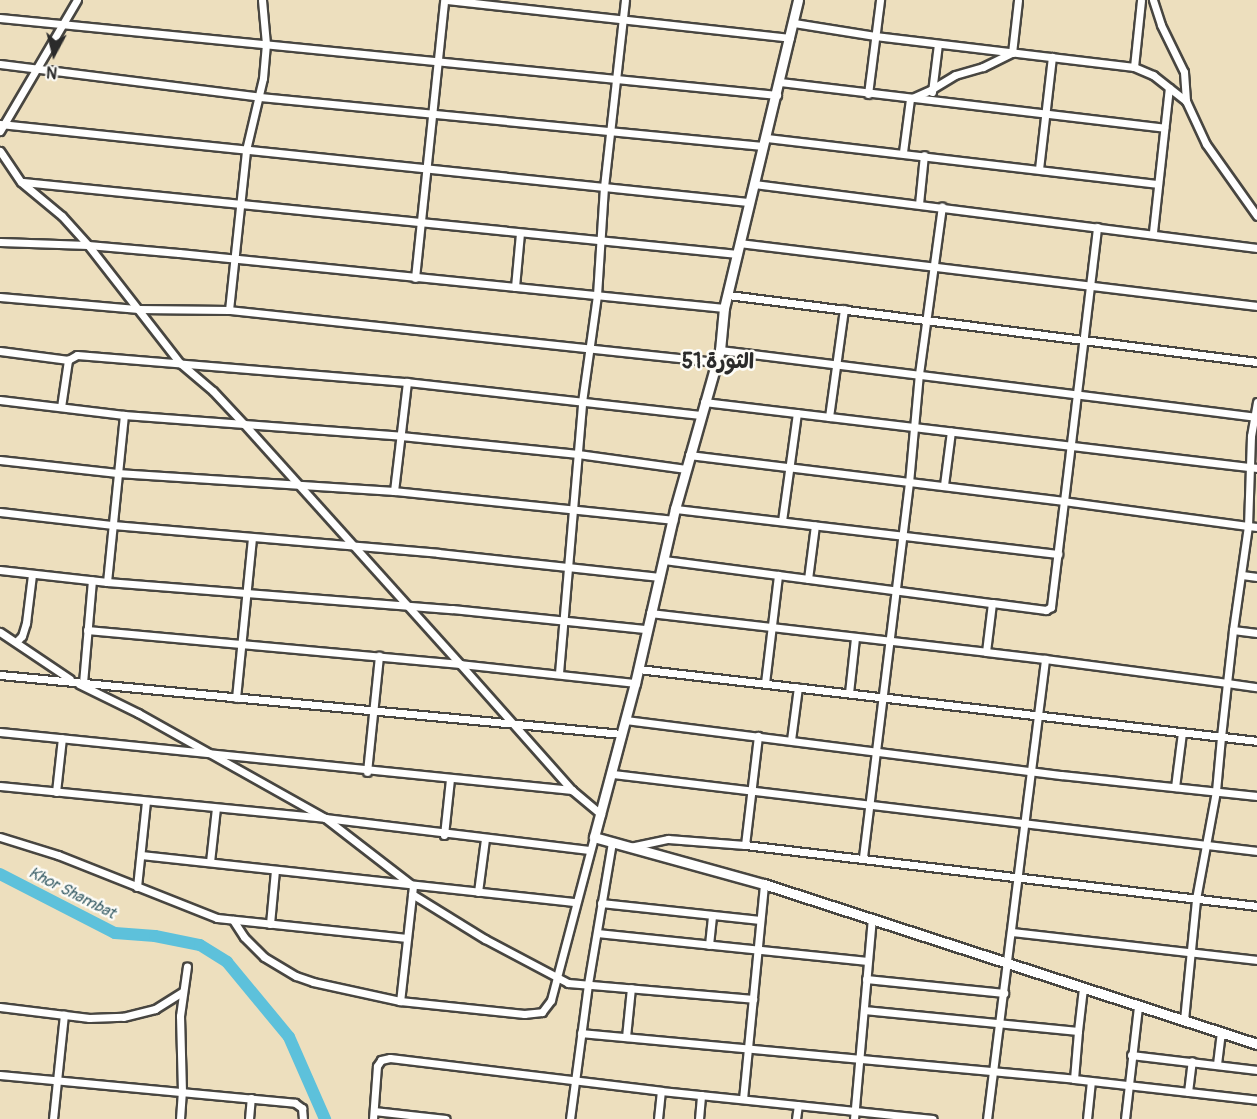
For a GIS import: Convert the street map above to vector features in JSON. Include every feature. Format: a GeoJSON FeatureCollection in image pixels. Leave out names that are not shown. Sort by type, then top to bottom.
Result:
{"type":"FeatureCollection","features":[{"type":"Feature","properties":{"kind":"street"},"geometry":{"type":"LineString","coordinates":[[77,0],[1,127],[748,202]]}},
{"type":"Feature","properties":{"kind":"street"},"geometry":{"type":"LineString","coordinates":[[229,310],[246,150],[260,97],[266,44],[262,0]]}},
{"type":"Feature","properties":{"kind":"street"},"geometry":{"type":"LineString","coordinates":[[415,278],[445,0],[790,38]]}},
{"type":"Feature","properties":{"kind":"street"},"geometry":{"type":"LineString","coordinates":[[559,673],[582,402],[597,295],[604,187],[625,0]]}},
{"type":"Feature","properties":{"kind":"street"},"geometry":{"type":"LineString","coordinates":[[233,920],[244,937],[264,957],[296,975],[342,989],[400,1001],[534,1014],[548,1007],[575,902],[613,774],[675,509],[699,415],[720,350],[724,308],[798,0]]}},
{"type":"Feature","properties":{"kind":"street"},"geometry":{"type":"LineString","coordinates":[[868,94],[880,0]]}},
{"type":"Feature","properties":{"kind":"street"},"geometry":{"type":"LineString","coordinates":[[1012,53],[1018,0]]}},
{"type":"Feature","properties":{"kind":"street"},"geometry":{"type":"LineString","coordinates":[[1134,67],[1141,0]]}},
{"type":"Feature","properties":{"kind":"street"},"geometry":{"type":"LineString","coordinates":[[1153,0],[1164,34],[1184,72],[1186,101],[1206,144],[1257,216]]}},
{"type":"Feature","properties":{"kind":"street"},"geometry":{"type":"LineString","coordinates":[[0,18],[777,95]]}},
{"type":"Feature","properties":{"kind":"street"},"geometry":{"type":"LineString","coordinates":[[794,23],[875,36],[1134,67],[1153,75],[1186,101]]}},
{"type":"Feature","properties":{"kind":"street"},"geometry":{"type":"LineString","coordinates":[[931,101],[938,44]]}},
{"type":"Feature","properties":{"kind":"street"},"geometry":{"type":"LineString","coordinates":[[910,99],[955,75],[983,67],[1012,53]]}},
{"type":"Feature","properties":{"kind":"street"},"geometry":{"type":"LineString","coordinates":[[1039,169],[1052,57]]}},
{"type":"Feature","properties":{"kind":"street"},"geometry":{"type":"LineString","coordinates":[[0,64],[260,97],[610,133],[903,152],[1157,184]]}},
{"type":"Feature","properties":{"kind":"street"},"geometry":{"type":"LineString","coordinates":[[780,82],[1164,128]]}},
{"type":"Feature","properties":{"kind":"street"},"geometry":{"type":"LineString","coordinates":[[1153,232],[1169,88]]}},
{"type":"Feature","properties":{"kind":"street"},"geometry":{"type":"LineString","coordinates":[[903,152],[910,99]]}},
{"type":"Feature","properties":{"kind":"street"},"geometry":{"type":"LineString","coordinates":[[0,151],[21,182],[62,216],[88,245],[180,363],[213,391],[244,424],[572,790],[601,814]]}},
{"type":"Feature","properties":{"kind":"street"},"geometry":{"type":"LineString","coordinates":[[919,204],[924,155]]}},
{"type":"Feature","properties":{"kind":"street"},"geometry":{"type":"LineString","coordinates":[[21,182],[737,254]]}},
{"type":"Feature","properties":{"kind":"street"},"geometry":{"type":"LineString","coordinates":[[754,184],[1153,232],[1257,248]]}},
{"type":"Feature","properties":{"kind":"street"},"geometry":{"type":"LineString","coordinates":[[863,857],[903,535],[919,374],[942,207]]}},
{"type":"Feature","properties":{"kind":"street"},"geometry":{"type":"LineString","coordinates":[[664,560],[1046,610],[1051,607],[1097,227]]}},
{"type":"Feature","properties":{"kind":"street"},"geometry":{"type":"LineString","coordinates":[[514,287],[520,233]]}},
{"type":"Feature","properties":{"kind":"street"},"geometry":{"type":"LineString","coordinates":[[0,242],[88,245],[724,308]]}},
{"type":"Feature","properties":{"kind":"street"},"geometry":{"type":"LineString","coordinates":[[739,243],[1257,306]]}},
{"type":"Feature","properties":{"kind":"street"},"geometry":{"type":"LineString","coordinates":[[728,295],[1085,338],[1257,362]]}},
{"type":"Feature","properties":{"kind":"street"},"geometry":{"type":"LineString","coordinates":[[0,297],[138,309],[229,310],[717,362]]}},
{"type":"Feature","properties":{"kind":"street"},"geometry":{"type":"LineString","coordinates":[[829,417],[844,309]]}},
{"type":"Feature","properties":{"kind":"street"},"geometry":{"type":"LineString","coordinates":[[720,350],[1256,416]]}},
{"type":"Feature","properties":{"kind":"street"},"geometry":{"type":"LineString","coordinates":[[0,351],[68,360],[77,355],[407,382],[699,415]]}},
{"type":"Feature","properties":{"kind":"street"},"geometry":{"type":"LineString","coordinates":[[61,408],[68,360]]}},
{"type":"Feature","properties":{"kind":"street"},"geometry":{"type":"LineString","coordinates":[[394,491],[407,382]]}},
{"type":"Feature","properties":{"kind":"street"},"geometry":{"type":"LineString","coordinates":[[0,400],[124,415],[401,436],[578,454],[686,469]]}},
{"type":"Feature","properties":{"kind":"street"},"geometry":{"type":"LineString","coordinates":[[704,402],[1253,468]]}},
{"type":"Feature","properties":{"kind":"street"},"geometry":{"type":"LineString","coordinates":[[1184,1020],[1196,898],[1208,845],[1216,791],[1233,630],[1248,526],[1257,402]]}},
{"type":"Feature","properties":{"kind":"street"},"geometry":{"type":"LineString","coordinates":[[782,521],[796,413]]}},
{"type":"Feature","properties":{"kind":"street"},"geometry":{"type":"LineString","coordinates":[[107,582],[124,415]]}},
{"type":"Feature","properties":{"kind":"street"},"geometry":{"type":"LineString","coordinates":[[944,485],[951,431]]}},
{"type":"Feature","properties":{"kind":"street"},"geometry":{"type":"LineString","coordinates":[[689,455],[909,483],[944,485],[1257,527]]}},
{"type":"Feature","properties":{"kind":"street"},"geometry":{"type":"LineString","coordinates":[[0,460],[117,472],[394,491],[673,520]]}},
{"type":"Feature","properties":{"kind":"street"},"geometry":{"type":"LineString","coordinates":[[675,509],[1058,554]]}},
{"type":"Feature","properties":{"kind":"street"},"geometry":{"type":"LineString","coordinates":[[0,512],[113,525],[660,577]]}},
{"type":"Feature","properties":{"kind":"street"},"geometry":{"type":"LineString","coordinates":[[808,579],[815,525]]}},
{"type":"Feature","properties":{"kind":"street"},"geometry":{"type":"LineString","coordinates":[[236,698],[252,538]]}},
{"type":"Feature","properties":{"kind":"street"},"geometry":{"type":"LineString","coordinates":[[0,570],[107,582],[647,628]]}},
{"type":"Feature","properties":{"kind":"street"},"geometry":{"type":"LineString","coordinates":[[16,642],[22,636],[26,623],[32,575]]}},
{"type":"Feature","properties":{"kind":"street"},"geometry":{"type":"LineString","coordinates":[[765,683],[778,575]]}},
{"type":"Feature","properties":{"kind":"street"},"geometry":{"type":"LineString","coordinates":[[1242,575],[1257,577]]}},
{"type":"Feature","properties":{"kind":"street"},"geometry":{"type":"LineString","coordinates":[[83,683],[92,580]]}},
{"type":"Feature","properties":{"kind":"street"},"geometry":{"type":"LineString","coordinates":[[986,652],[992,603]]}},
{"type":"Feature","properties":{"kind":"street"},"geometry":{"type":"LineString","coordinates":[[650,613],[1045,659],[1257,687]]}},
{"type":"Feature","properties":{"kind":"street"},"geometry":{"type":"LineString","coordinates":[[87,630],[559,673],[635,683]]}},
{"type":"Feature","properties":{"kind":"street"},"geometry":{"type":"LineString","coordinates":[[1233,630],[1257,633]]}},
{"type":"Feature","properties":{"kind":"street"},"geometry":{"type":"LineString","coordinates":[[0,632],[72,681],[215,755],[325,819],[413,885]]}},
{"type":"Feature","properties":{"kind":"street"},"geometry":{"type":"LineString","coordinates":[[849,693],[855,638]]}},
{"type":"Feature","properties":{"kind":"street"},"geometry":{"type":"LineString","coordinates":[[367,772],[379,656]]}},
{"type":"Feature","properties":{"kind":"street"},"geometry":{"type":"LineString","coordinates":[[987,1119],[1045,659]]}},
{"type":"Feature","properties":{"kind":"street"},"geometry":{"type":"LineString","coordinates":[[638,669],[1257,741]]}},
{"type":"Feature","properties":{"kind":"street"},"geometry":{"type":"LineString","coordinates":[[0,675],[622,734]]}},
{"type":"Feature","properties":{"kind":"street"},"geometry":{"type":"LineString","coordinates":[[791,740],[798,687]]}},
{"type":"Feature","properties":{"kind":"street"},"geometry":{"type":"LineString","coordinates":[[625,720],[878,750],[1030,771],[1257,796]]}},
{"type":"Feature","properties":{"kind":"street"},"geometry":{"type":"LineString","coordinates":[[0,732],[367,772],[572,790]]}},
{"type":"Feature","properties":{"kind":"street"},"geometry":{"type":"LineString","coordinates":[[1175,787],[1182,732]]}},
{"type":"Feature","properties":{"kind":"street"},"geometry":{"type":"LineString","coordinates":[[745,845],[758,736]]}},
{"type":"Feature","properties":{"kind":"street"},"geometry":{"type":"LineString","coordinates":[[56,792],[62,738]]}},
{"type":"Feature","properties":{"kind":"street"},"geometry":{"type":"LineString","coordinates":[[613,774],[1257,851]]}},
{"type":"Feature","properties":{"kind":"street"},"geometry":{"type":"LineString","coordinates":[[444,835],[450,779]]}},
{"type":"Feature","properties":{"kind":"street"},"geometry":{"type":"LineString","coordinates":[[0,786],[325,819],[444,835],[590,850]]}},
{"type":"Feature","properties":{"kind":"street"},"geometry":{"type":"LineString","coordinates":[[137,887],[146,801]]}},
{"type":"Feature","properties":{"kind":"street"},"geometry":{"type":"LineString","coordinates":[[210,862],[216,808]]}},
{"type":"Feature","properties":{"kind":"street"},"geometry":{"type":"LineString","coordinates":[[0,837],[58,855],[217,918],[408,938]]}},
{"type":"Feature","properties":{"kind":"street"},"geometry":{"type":"LineString","coordinates":[[594,837],[764,884],[1257,1044]]}},
{"type":"Feature","properties":{"kind":"street"},"geometry":{"type":"LineString","coordinates":[[630,846],[668,838],[745,845],[863,857],[1257,906]]}},
{"type":"Feature","properties":{"kind":"street"},"geometry":{"type":"LineString","coordinates":[[478,892],[485,839]]}},
{"type":"Feature","properties":{"kind":"street"},"geometry":{"type":"LineString","coordinates":[[570,1119],[588,984],[612,842]]}},
{"type":"Feature","properties":{"kind":"street"},"geometry":{"type":"LineString","coordinates":[[141,855],[575,902]]}},
{"type":"Feature","properties":{"kind":"street"},"geometry":{"type":"LineString","coordinates":[[270,924],[275,870]]}},
{"type":"Feature","properties":{"kind":"street"},"geometry":{"type":"LineString","coordinates":[[743,1099],[764,884]]}},
{"type":"Feature","properties":{"kind":"street"},"geometry":{"type":"LineString","coordinates":[[400,1001],[413,885]]}},
{"type":"Feature","properties":{"kind":"street"},"geometry":{"type":"LineString","coordinates":[[412,894],[568,983],[753,999]]}},
{"type":"Feature","properties":{"kind":"street"},"geometry":{"type":"LineString","coordinates":[[602,903],[760,920]]}},
{"type":"Feature","properties":{"kind":"street"},"geometry":{"type":"LineString","coordinates":[[709,945],[712,915]]}},
{"type":"Feature","properties":{"kind":"street"},"geometry":{"type":"LineString","coordinates":[[854,1115],[872,919]]}},
{"type":"Feature","properties":{"kind":"street"},"geometry":{"type":"LineString","coordinates":[[1012,932],[1257,960]]}},
{"type":"Feature","properties":{"kind":"street"},"geometry":{"type":"LineString","coordinates":[[597,933],[868,961]]}},
{"type":"Feature","properties":{"kind":"street"},"geometry":{"type":"LineString","coordinates":[[180,1119],[182,1092],[180,1028],[182,992],[187,966]]}},
{"type":"Feature","properties":{"kind":"street"},"geometry":{"type":"LineString","coordinates":[[866,979],[1004,993]]}},
{"type":"Feature","properties":{"kind":"street"},"geometry":{"type":"LineString","coordinates":[[626,1037],[631,988]]}},
{"type":"Feature","properties":{"kind":"street"},"geometry":{"type":"LineString","coordinates":[[1074,1079],[1083,988]]}},
{"type":"Feature","properties":{"kind":"street"},"geometry":{"type":"LineString","coordinates":[[0,1007],[64,1015],[123,1017],[155,1009],[182,992]]}},
{"type":"Feature","properties":{"kind":"street"},"geometry":{"type":"LineString","coordinates":[[1125,1119],[1138,1006]]}},
{"type":"Feature","properties":{"kind":"street"},"geometry":{"type":"LineString","coordinates":[[864,1010],[1078,1031]]}},
{"type":"Feature","properties":{"kind":"street"},"geometry":{"type":"LineString","coordinates":[[53,1119],[64,1015]]}},
{"type":"Feature","properties":{"kind":"street"},"geometry":{"type":"LineString","coordinates":[[1217,1064],[1221,1032]]}},
{"type":"Feature","properties":{"kind":"street"},"geometry":{"type":"LineString","coordinates":[[581,1033],[1074,1079],[1257,1100]]}},
{"type":"Feature","properties":{"kind":"street"},"geometry":{"type":"LineString","coordinates":[[1131,1055],[1257,1070]]}},
{"type":"Feature","properties":{"kind":"street"},"geometry":{"type":"LineString","coordinates":[[446,1119],[373,1115],[377,1066],[381,1060],[390,1058],[798,1105],[854,1115],[933,1119]]}},
{"type":"Feature","properties":{"kind":"street"},"geometry":{"type":"LineString","coordinates":[[1188,1092],[1192,1061]]}},
{"type":"Feature","properties":{"kind":"street"},"geometry":{"type":"LineString","coordinates":[[0,1075],[296,1102],[302,1108],[303,1119]]}},
{"type":"Feature","properties":{"kind":"street"},"geometry":{"type":"LineString","coordinates":[[1087,1119],[1091,1081]]}},
{"type":"Feature","properties":{"kind":"street"},"geometry":{"type":"LineString","coordinates":[[658,1119],[661,1091]]}},
{"type":"Feature","properties":{"kind":"street"},"geometry":{"type":"LineString","coordinates":[[699,1119],[700,1095]]}},
{"type":"Feature","properties":{"kind":"street"},"geometry":{"type":"LineString","coordinates":[[249,1119],[251,1098]]}},
{"type":"Feature","properties":{"kind":"street"},"geometry":{"type":"LineString","coordinates":[[796,1119],[798,1105]]}},
{"type":"Feature","properties":{"kind":"waterway","name":"Khor Shambat"},"geometry":{"type":"LineString","coordinates":[[0,874],[115,933],[155,936],[200,945],[227,962],[289,1037],[325,1119]]}},
{"type":"Feature","properties":{"kind":"district","name":"الثورة 51"},"geometry":{"type":"Point","coordinates":[718,362]}}]}
